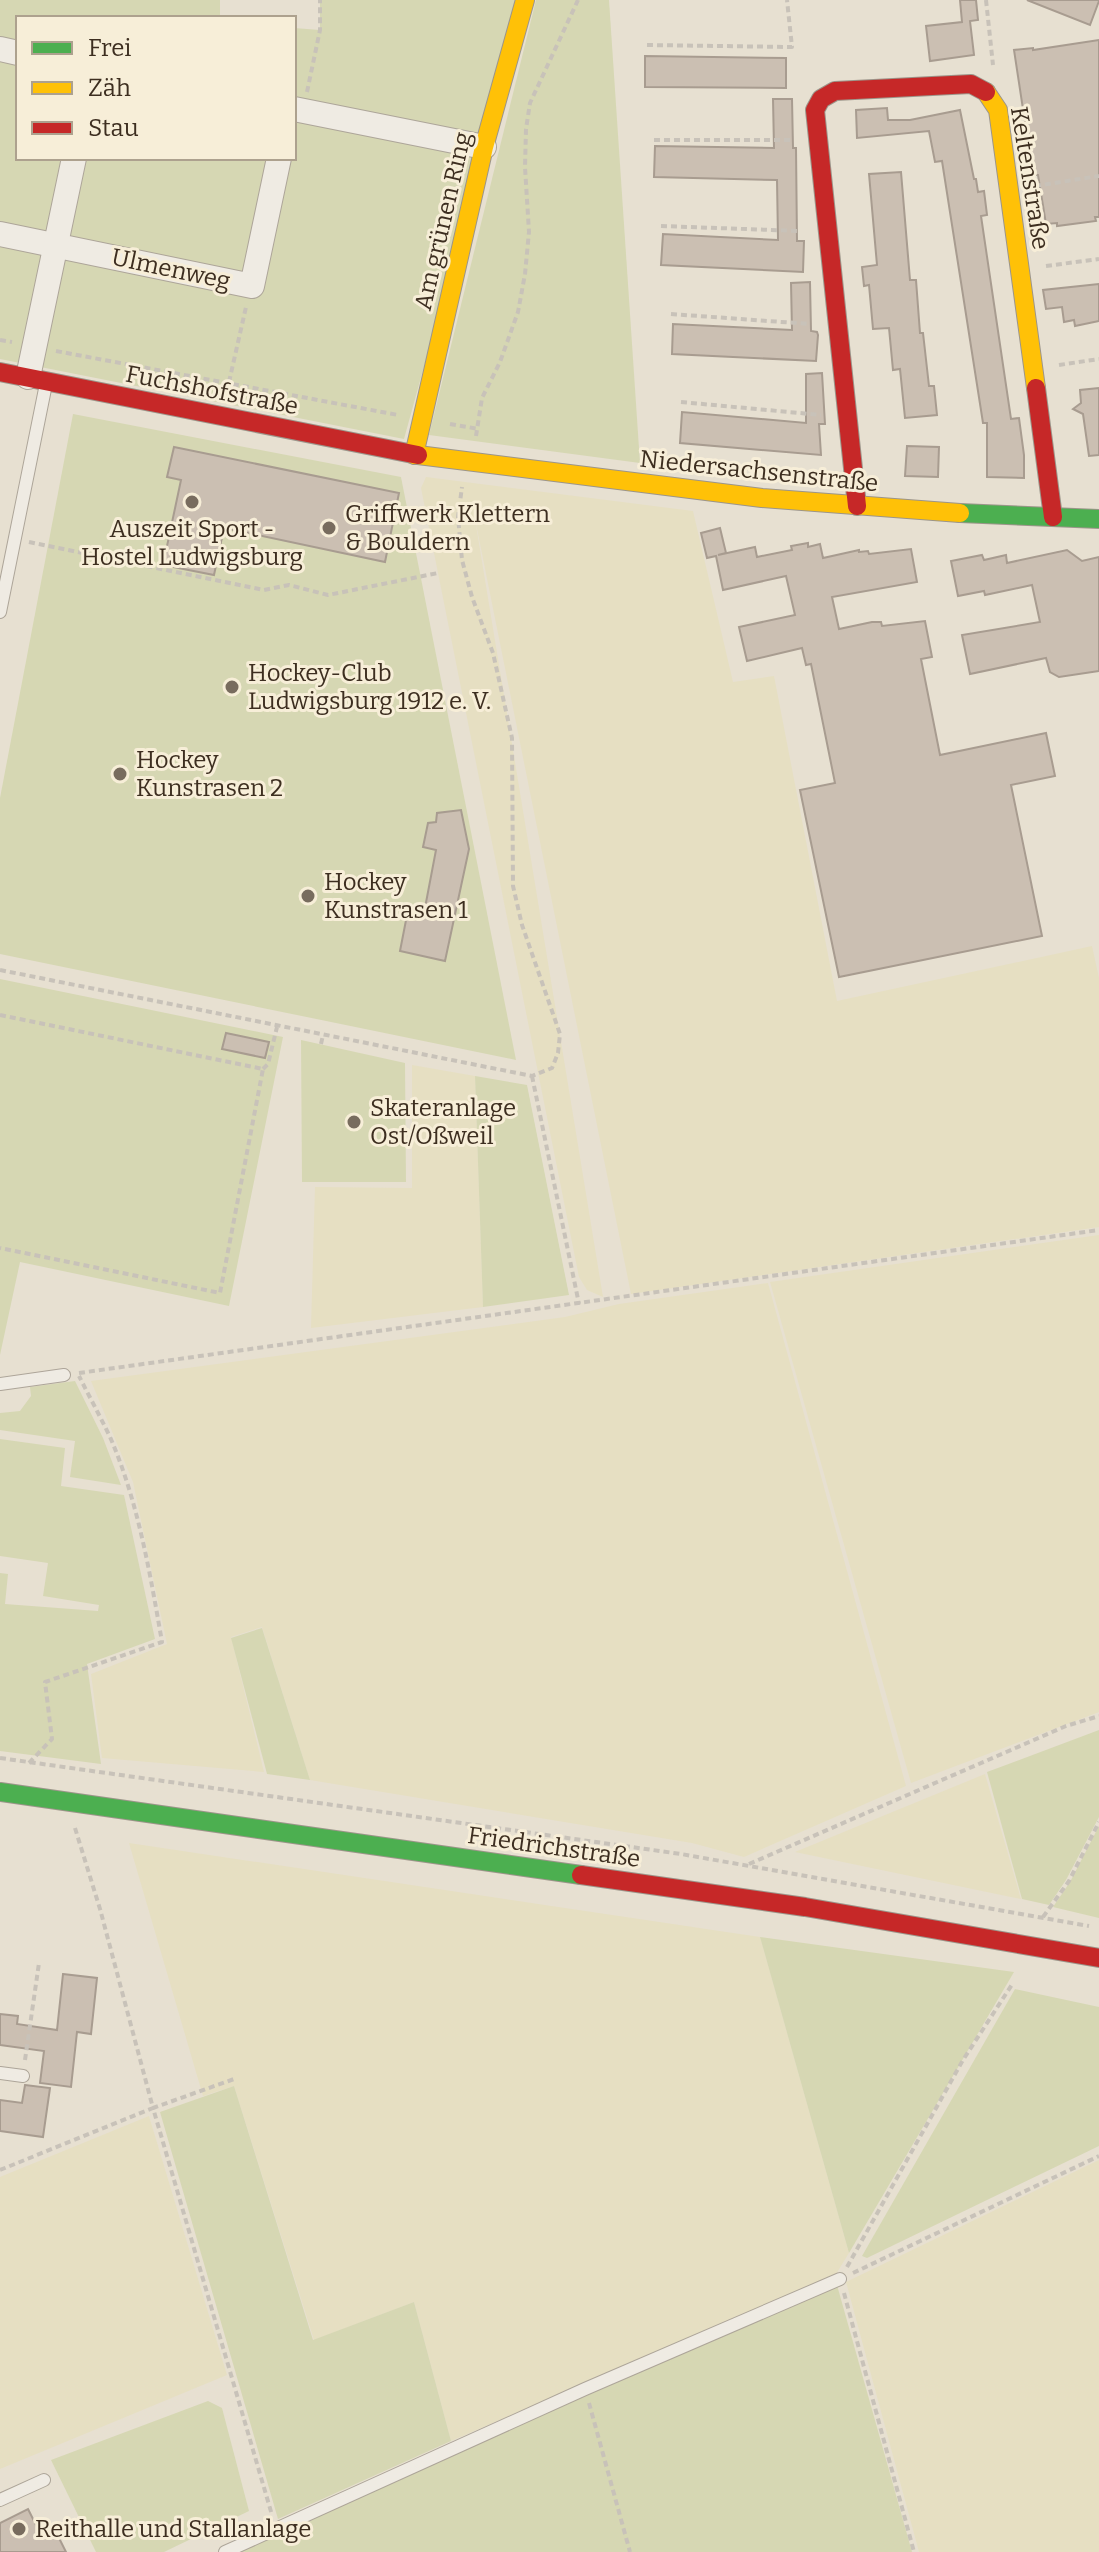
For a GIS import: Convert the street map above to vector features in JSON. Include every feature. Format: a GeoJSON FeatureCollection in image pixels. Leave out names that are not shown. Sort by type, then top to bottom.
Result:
{"type":"FeatureCollection","features":[{"type":"Feature","properties":{"kind":"street","name":"Am grünen Ring"},"geometry":{"type":"LineString","coordinates":[[414,455],[484,147],[525,0]]}},
{"type":"Feature","properties":{"kind":"street","name":"Keltenstraße"},"geometry":{"type":"LineString","coordinates":[[857,506],[815,110],[821,99],[835,91],[971,84],[984,89],[998,110],[1053,517]]}},
{"type":"Feature","properties":{"kind":"street"},"geometry":{"type":"LineString","coordinates":[[299,110],[484,147]]}},
{"type":"Feature","properties":{"kind":"street"},"geometry":{"type":"LineString","coordinates":[[37,379],[35,347],[74,160]]}},
{"type":"Feature","properties":{"kind":"street","name":"Ulmenweg"},"geometry":{"type":"LineString","coordinates":[[0,234],[252,286],[279,160]]}},
{"type":"Feature","properties":{"kind":"street","name":"Fuchshofstraße"},"geometry":{"type":"LineString","coordinates":[[0,372],[414,455]]}},
{"type":"Feature","properties":{"kind":"street","name":"Niedersachsenstraße"},"geometry":{"type":"LineString","coordinates":[[414,455],[762,498],[964,514],[1099,519]]}},
{"type":"Feature","properties":{"kind":"street","name":"Friedrichstraße"},"geometry":{"type":"LineString","coordinates":[[0,1792],[805,1907],[1099,1958]]}},
{"type":"Feature","properties":{"kind":"lane"},"geometry":{"type":"LineString","coordinates":[[0,612],[37,379]]}},
{"type":"Feature","properties":{"kind":"lane"},"geometry":{"type":"LineString","coordinates":[[0,1384],[64,1375]]}},
{"type":"Feature","properties":{"kind":"lane"},"geometry":{"type":"LineString","coordinates":[[0,2073],[23,2076]]}},
{"type":"Feature","properties":{"kind":"lane"},"geometry":{"type":"LineString","coordinates":[[225,2552],[585,2389],[840,2279]]}},
{"type":"Feature","properties":{"kind":"lane"},"geometry":{"type":"LineString","coordinates":[[0,2500],[44,2480]]}},
{"type":"Feature","properties":{"kind":"path"},"geometry":{"type":"LineString","coordinates":[[299,110],[320,30],[320,0]]}},
{"type":"Feature","properties":{"kind":"path"},"geometry":{"type":"LineString","coordinates":[[0,970],[532,1076],[552,1068],[558,1053],[560,1034],[522,925],[513,886],[512,738],[493,653],[462,560],[458,517],[467,462],[479,429],[482,398],[500,362],[518,312],[525,274],[529,232],[526,129],[530,103],[578,0]]}},
{"type":"Feature","properties":{"kind":"path"},"geometry":{"type":"LineString","coordinates":[[647,45],[792,47],[787,0]]}},
{"type":"Feature","properties":{"kind":"path"},"geometry":{"type":"LineString","coordinates":[[986,0],[998,110]]}},
{"type":"Feature","properties":{"kind":"path"},"geometry":{"type":"LineString","coordinates":[[654,140],[816,140]]}},
{"type":"Feature","properties":{"kind":"path"},"geometry":{"type":"LineString","coordinates":[[1009,189],[1099,176]]}},
{"type":"Feature","properties":{"kind":"path"},"geometry":{"type":"LineString","coordinates":[[661,226],[826,232]]}},
{"type":"Feature","properties":{"kind":"path"},"geometry":{"type":"LineString","coordinates":[[1020,270],[1099,259]]}},
{"type":"Feature","properties":{"kind":"path"},"geometry":{"type":"LineString","coordinates":[[229,382],[252,286]]}},
{"type":"Feature","properties":{"kind":"path"},"geometry":{"type":"LineString","coordinates":[[671,314],[836,326]]}},
{"type":"Feature","properties":{"kind":"path"},"geometry":{"type":"LineString","coordinates":[[0,340],[479,429]]}},
{"type":"Feature","properties":{"kind":"path"},"geometry":{"type":"LineString","coordinates":[[1033,369],[1099,359]]}},
{"type":"Feature","properties":{"kind":"path"},"geometry":{"type":"LineString","coordinates":[[681,402],[847,417]]}},
{"type":"Feature","properties":{"kind":"path"},"geometry":{"type":"LineString","coordinates":[[48,546],[264,590],[289,585],[328,595],[438,573]]}},
{"type":"Feature","properties":{"kind":"path"},"geometry":{"type":"LineString","coordinates":[[0,1015],[263,1069]]}},
{"type":"Feature","properties":{"kind":"path"},"geometry":{"type":"LineString","coordinates":[[0,1248],[220,1293],[263,1069],[268,1064],[277,1026]]}},
{"type":"Feature","properties":{"kind":"path"},"geometry":{"type":"LineString","coordinates":[[321,1044],[323,1035]]}},
{"type":"Feature","properties":{"kind":"path"},"geometry":{"type":"LineString","coordinates":[[532,1076],[579,1304]]}},
{"type":"Feature","properties":{"kind":"path"},"geometry":{"type":"LineString","coordinates":[[29,1763],[52,1739],[45,1682],[162,1642],[148,1565],[122,1469],[110,1437],[78,1374],[1099,1230]]}},
{"type":"Feature","properties":{"kind":"path"},"geometry":{"type":"LineString","coordinates":[[747,1865],[1066,1726],[1099,1716]]}},
{"type":"Feature","properties":{"kind":"path"},"geometry":{"type":"LineString","coordinates":[[0,1758],[747,1865],[1099,1928]]}},
{"type":"Feature","properties":{"kind":"path"},"geometry":{"type":"LineString","coordinates":[[67,1801],[275,2527]]}},
{"type":"Feature","properties":{"kind":"path"},"geometry":{"type":"LineString","coordinates":[[1043,1917],[1069,1881],[1099,1822]]}},
{"type":"Feature","properties":{"kind":"path"},"geometry":{"type":"LineString","coordinates":[[23,2076],[39,1963]]}},
{"type":"Feature","properties":{"kind":"path"},"geometry":{"type":"LineString","coordinates":[[914,2552],[840,2279],[963,2060],[1013,1983]]}},
{"type":"Feature","properties":{"kind":"path"},"geometry":{"type":"LineString","coordinates":[[0,2170],[234,2079]]}},
{"type":"Feature","properties":{"kind":"path"},"geometry":{"type":"LineString","coordinates":[[840,2279],[1099,2156]]}},
{"type":"Feature","properties":{"kind":"path"},"geometry":{"type":"LineString","coordinates":[[585,2389],[630,2552]]}},
{"type":"Feature","properties":{"kind":"shaded area"},"geometry":{"type":"Polygon","coordinates":[[[426,477],[693,511],[733,682],[774,676],[837,1001],[1092,946],[1099,978],[1099,1227],[631,1294],[475,519],[603,1297],[587,1290],[579,1277],[421,488],[426,477]]]}},
{"type":"Feature","properties":{"kind":"shaded area"},"geometry":{"type":"Polygon","coordinates":[[[412,1065],[475,1076],[483,1307],[311,1328],[315,1187],[412,1188],[412,1065]]]}},
{"type":"Feature","properties":{"kind":"shaded area"},"geometry":{"type":"Polygon","coordinates":[[[1099,1235],[1099,1712],[911,1783],[770,1282],[1099,1235]]]}},
{"type":"Feature","properties":{"kind":"shaded area"},"geometry":{"type":"Polygon","coordinates":[[[768,1283],[906,1786],[744,1857],[692,1843],[310,1780],[262,1627],[231,1637],[264,1772],[102,1758],[91,1674],[167,1644],[133,1482],[91,1381],[565,1317],[619,1304],[768,1283]]]}},
{"type":"Feature","properties":{"kind":"shaded area"},"geometry":{"type":"Polygon","coordinates":[[[985,1774],[1021,1899],[795,1852],[985,1774]]]}},
{"type":"Feature","properties":{"kind":"shaded area"},"geometry":{"type":"Polygon","coordinates":[[[129,1843],[760,1937],[849,2253],[836,2274],[451,2441],[414,2302],[314,2340],[234,2086],[203,2096],[129,1843]]]}},
{"type":"Feature","properties":{"kind":"shaded area"},"geometry":{"type":"Polygon","coordinates":[[[149,2116],[227,2375],[0,2469],[0,2177],[149,2116]]]}},
{"type":"Feature","properties":{"kind":"shaded area"},"geometry":{"type":"Polygon","coordinates":[[[1099,2160],[1099,2552],[919,2552],[846,2282],[1099,2160]]]}},
{"type":"Feature","properties":{"kind":"green space"},"geometry":{"type":"Polygon","coordinates":[[[0,0],[220,0],[220,16],[16,16],[16,160],[296,160],[296,28],[320,30],[320,0],[525,0],[404,439],[0,359],[0,0]]]}},
{"type":"Feature","properties":{"kind":"green space"},"geometry":{"type":"Polygon","coordinates":[[[536,0],[609,0],[640,463],[429,435],[536,0]]]}},
{"type":"Feature","properties":{"kind":"green space","name":"Hockey-Club Ludwigsburg 1912 e. V."},"geometry":{"type":"Polygon","coordinates":[[[73,414],[401,477],[516,1060],[0,954],[0,798],[73,414]]]}},
{"type":"Feature","properties":{"kind":"green space"},"geometry":{"type":"Polygon","coordinates":[[[0,979],[283,1037],[229,1306],[20,1262],[0,1355],[0,979]]]}},
{"type":"Feature","properties":{"kind":"green space","name":"Skateranlage Ost/Oßweil"},"geometry":{"type":"Polygon","coordinates":[[[301,1040],[405,1063],[406,1182],[302,1182],[301,1040]]]}},
{"type":"Feature","properties":{"kind":"green space"},"geometry":{"type":"Polygon","coordinates":[[[475,1076],[527,1085],[569,1295],[483,1307],[475,1076]]]}},
{"type":"Feature","properties":{"kind":"green space"},"geometry":{"type":"Polygon","coordinates":[[[75,1381],[103,1438],[121,1485],[70,1477],[75,1441],[0,1430],[0,1413],[20,1411],[31,1396],[30,1387],[75,1381]]]}},
{"type":"Feature","properties":{"kind":"green space"},"geometry":{"type":"Polygon","coordinates":[[[0,1439],[65,1448],[61,1486],[124,1495],[155,1639],[87,1664],[101,1764],[0,1751],[0,1573],[8,1574],[5,1604],[98,1611],[99,1605],[43,1596],[48,1563],[0,1556],[0,1439]]]}},
{"type":"Feature","properties":{"kind":"green space"},"geometry":{"type":"Polygon","coordinates":[[[262,1628],[310,1780],[267,1774],[231,1638],[262,1628]]]}},
{"type":"Feature","properties":{"kind":"green space"},"geometry":{"type":"Polygon","coordinates":[[[1099,1730],[1099,1817],[1066,1880],[1049,1905],[1022,1899],[987,1772],[1099,1730]]]}},
{"type":"Feature","properties":{"kind":"green space"},"geometry":{"type":"Polygon","coordinates":[[[1099,1826],[1099,1918],[1053,1907],[1070,1882],[1099,1826]]]}},
{"type":"Feature","properties":{"kind":"green space"},"geometry":{"type":"Polygon","coordinates":[[[760,1937],[1014,1972],[849,2253],[760,1937]]]}},
{"type":"Feature","properties":{"kind":"green space"},"geometry":{"type":"Polygon","coordinates":[[[1015,1989],[1099,2007],[1099,2146],[867,2258],[862,2256],[1015,1989]]]}},
{"type":"Feature","properties":{"kind":"green space"},"geometry":{"type":"Polygon","coordinates":[[[234,2086],[313,2340],[414,2302],[451,2441],[278,2519],[160,2112],[234,2086]]]}},
{"type":"Feature","properties":{"kind":"green space"},"geometry":{"type":"Polygon","coordinates":[[[837,2285],[912,2552],[237,2552],[282,2530],[837,2285]]]}},
{"type":"Feature","properties":{"kind":"green space"},"geometry":{"type":"Polygon","coordinates":[[[208,2401],[222,2408],[249,2511],[164,2552],[96,2552],[51,2460],[208,2401]]]}},
{"type":"Feature","properties":{"kind":"building"},"geometry":{"type":"Polygon","coordinates":[[[960,0],[976,0],[978,20],[970,21],[974,55],[930,61],[926,26],[962,22],[960,0]]]}},
{"type":"Feature","properties":{"kind":"building"},"geometry":{"type":"Polygon","coordinates":[[[1027,0],[1099,0],[1099,1],[1090,25],[1027,0]]]}},
{"type":"Feature","properties":{"kind":"building"},"geometry":{"type":"Polygon","coordinates":[[[1099,40],[1099,217],[1095,217],[1096,221],[1057,226],[1057,223],[1046,224],[1038,175],[1033,175],[1014,50],[1099,40]]]}},
{"type":"Feature","properties":{"kind":"building"},"geometry":{"type":"Polygon","coordinates":[[[645,56],[786,58],[786,88],[645,87],[645,56]]]}},
{"type":"Feature","properties":{"kind":"building"},"geometry":{"type":"Polygon","coordinates":[[[773,99],[792,99],[797,241],[804,241],[803,272],[661,265],[663,234],[778,240],[777,180],[654,177],[655,146],[774,148],[773,99]]]}},
{"type":"Feature","properties":{"kind":"building"},"geometry":{"type":"Polygon","coordinates":[[[887,108],[888,120],[910,120],[960,110],[974,179],[978,192],[984,191],[987,215],[981,216],[1011,419],[1019,418],[1024,478],[987,477],[987,423],[983,423],[942,161],[935,162],[929,131],[857,138],[856,110],[887,108]]]}},
{"type":"Feature","properties":{"kind":"building"},"geometry":{"type":"Polygon","coordinates":[[[901,172],[910,280],[916,280],[920,333],[923,333],[929,386],[934,386],[937,415],[905,418],[900,369],[893,370],[889,328],[873,329],[869,285],[864,286],[862,267],[877,265],[869,174],[901,172]]]}},
{"type":"Feature","properties":{"kind":"building"},"geometry":{"type":"Polygon","coordinates":[[[810,282],[811,331],[818,335],[816,361],[672,354],[673,324],[792,330],[791,283],[810,282]]]}},
{"type":"Feature","properties":{"kind":"building"},"geometry":{"type":"Polygon","coordinates":[[[1099,284],[1099,321],[1075,326],[1074,320],[1064,322],[1062,307],[1046,309],[1043,290],[1099,284]]]}},
{"type":"Feature","properties":{"kind":"building"},"geometry":{"type":"Polygon","coordinates":[[[822,373],[825,424],[819,424],[821,455],[680,443],[682,412],[806,423],[806,374],[822,373]]]}},
{"type":"Feature","properties":{"kind":"building"},"geometry":{"type":"Polygon","coordinates":[[[1099,388],[1099,455],[1089,456],[1083,414],[1073,409],[1081,403],[1080,390],[1099,388]]]}},
{"type":"Feature","properties":{"kind":"building"},"geometry":{"type":"Polygon","coordinates":[[[907,446],[939,447],[938,477],[905,476],[907,446]]]}},
{"type":"Feature","properties":{"kind":"building"},"geometry":{"type":"Polygon","coordinates":[[[174,447],[399,493],[385,562],[224,528],[214,575],[163,565],[181,480],[167,477],[174,447]]]}},
{"type":"Feature","properties":{"kind":"building"},"geometry":{"type":"Polygon","coordinates":[[[720,528],[726,553],[718,555],[755,547],[757,557],[792,550],[791,546],[808,543],[808,547],[820,544],[823,558],[859,550],[868,551],[869,554],[911,549],[917,582],[832,597],[839,629],[872,622],[881,622],[882,626],[925,621],[932,657],[921,659],[940,755],[1046,733],[1055,776],[1011,785],[1042,936],[839,977],[800,790],[835,783],[811,664],[806,665],[802,648],[747,661],[739,627],[795,615],[786,576],[723,590],[716,556],[707,558],[701,533],[720,528]]]}},
{"type":"Feature","properties":{"kind":"building"},"geometry":{"type":"Polygon","coordinates":[[[1067,550],[1082,561],[1099,557],[1099,671],[1059,677],[1050,672],[1046,658],[970,674],[962,635],[1040,622],[1032,585],[985,595],[984,591],[958,596],[951,561],[982,555],[984,560],[1006,555],[1007,563],[1067,550]]]}},
{"type":"Feature","properties":{"kind":"building"},"geometry":{"type":"Polygon","coordinates":[[[461,810],[469,849],[445,961],[400,951],[408,910],[424,913],[436,850],[423,847],[428,823],[436,822],[437,813],[461,810]]]}},
{"type":"Feature","properties":{"kind":"building"},"geometry":{"type":"Polygon","coordinates":[[[226,1033],[269,1042],[265,1058],[222,1049],[226,1033]]]}},
{"type":"Feature","properties":{"kind":"building"},"geometry":{"type":"Polygon","coordinates":[[[63,1974],[97,1978],[91,2034],[77,2032],[71,2087],[40,2083],[44,2051],[0,2045],[0,2014],[18,2016],[17,2024],[57,2030],[63,1974]]]}},
{"type":"Feature","properties":{"kind":"building"},"geometry":{"type":"Polygon","coordinates":[[[25,2085],[50,2088],[43,2137],[0,2131],[0,2100],[22,2103],[25,2085]]]}},
{"type":"Feature","properties":{"kind":"building","name":"Reithalle und Stallanlage"},"geometry":{"type":"Polygon","coordinates":[[[28,2509],[40,2533],[53,2526],[66,2552],[0,2552],[0,2523],[28,2509]]]}},
{"type":"Feature","properties":{"kind":"traffic: fast"},"geometry":{"type":"LineString","coordinates":[[960,513],[1099,519]]}},
{"type":"Feature","properties":{"kind":"traffic: fast"},"geometry":{"type":"LineString","coordinates":[[0,1792],[581,1875]]}},
{"type":"Feature","properties":{"kind":"traffic: slow"},"geometry":{"type":"LineString","coordinates":[[414,455],[484,147],[525,0]]}},
{"type":"Feature","properties":{"kind":"traffic: slow"},"geometry":{"type":"LineString","coordinates":[[986,92],[998,110],[1036,388]]}},
{"type":"Feature","properties":{"kind":"traffic: slow"},"geometry":{"type":"LineString","coordinates":[[418,455],[762,498],[960,513]]}},
{"type":"Feature","properties":{"kind":"traffic: jam"},"geometry":{"type":"LineString","coordinates":[[857,506],[815,110],[821,99],[835,91],[971,84],[986,92]]}},
{"type":"Feature","properties":{"kind":"traffic: jam"},"geometry":{"type":"LineString","coordinates":[[0,372],[418,455]]}},
{"type":"Feature","properties":{"kind":"traffic: jam"},"geometry":{"type":"LineString","coordinates":[[1036,388],[1053,517]]}},
{"type":"Feature","properties":{"kind":"traffic: jam"},"geometry":{"type":"LineString","coordinates":[[581,1875],[805,1907],[1099,1958]]}},
{"type":"Feature","properties":{"kind":"place","name":"Auszeit Sport - Hostel Ludwigsburg"},"geometry":{"type":"Point","coordinates":[192,502]}},
{"type":"Feature","properties":{"kind":"place","name":"Griffwerk Klettern & Bouldern"},"geometry":{"type":"Point","coordinates":[329,528]}},
{"type":"Feature","properties":{"kind":"place","name":"Hockey-Club Ludwigsburg 1912 e. V."},"geometry":{"type":"Point","coordinates":[232,687]}},
{"type":"Feature","properties":{"kind":"place","name":"Hockey Kunstrasen 2"},"geometry":{"type":"Point","coordinates":[120,774]}},
{"type":"Feature","properties":{"kind":"place","name":"Hockey Kunstrasen 1"},"geometry":{"type":"Point","coordinates":[308,896]}},
{"type":"Feature","properties":{"kind":"place","name":"Skateranlage Ost/Oßweil"},"geometry":{"type":"Point","coordinates":[354,1122]}},
{"type":"Feature","properties":{"kind":"place","name":"Reithalle und Stallanlage"},"geometry":{"type":"Point","coordinates":[19,2529]}}]}
